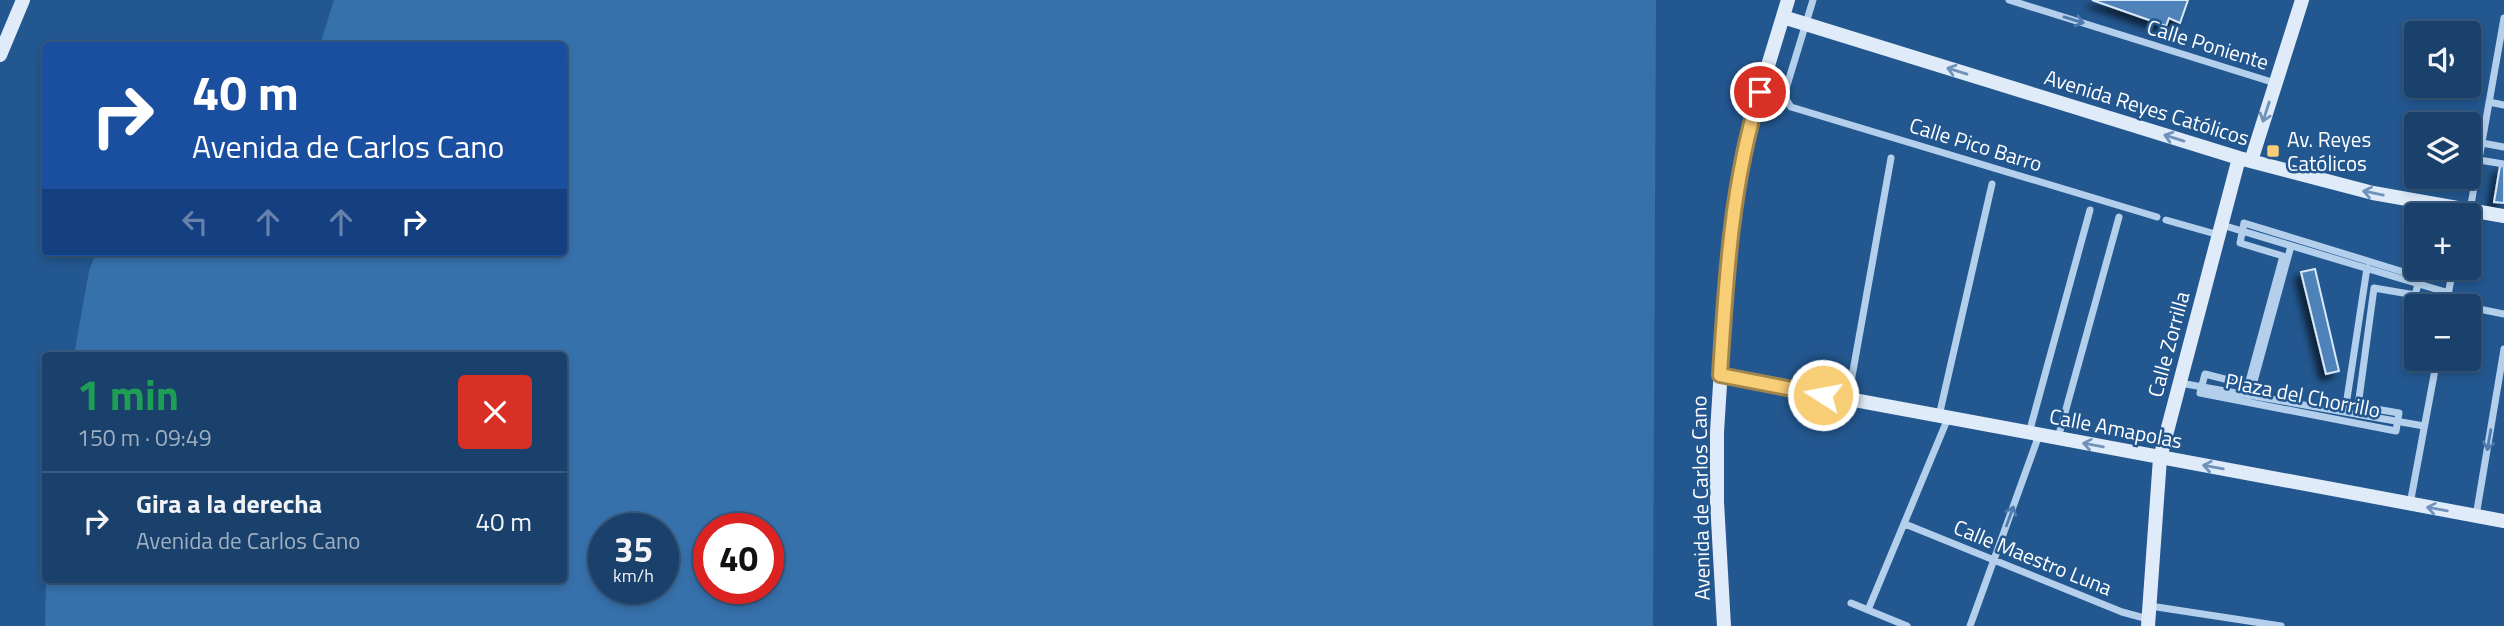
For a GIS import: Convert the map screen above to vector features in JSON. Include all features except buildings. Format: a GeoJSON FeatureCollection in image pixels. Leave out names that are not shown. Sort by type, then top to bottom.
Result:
{"type":"FeatureCollection","features":[{"type":"Feature","properties":{"kind":"street"},"geometry":{"type":"LineString","coordinates":[[0,55],[23,0]]}},
{"type":"Feature","properties":{"kind":"street","name":"Avenida de Carlos Cano"},"geometry":{"type":"LineString","coordinates":[[1724,626],[1717,502],[1720,375],[1729,241],[1755,108],[1788,0]]}},
{"type":"Feature","properties":{"kind":"street"},"geometry":{"type":"LineString","coordinates":[[1806,24],[1813,0]]}},
{"type":"Feature","properties":{"kind":"street","name":"Calle Poniente"},"geometry":{"type":"LineString","coordinates":[[2009,0],[2276,83]]}},
{"type":"Feature","properties":{"kind":"street","name":"Calle Zorrilla"},"geometry":{"type":"LineString","coordinates":[[2149,617],[2161,458],[2179,383],[2220,230],[2276,83],[2302,0]]}},
{"type":"Feature","properties":{"kind":"street","name":"Avenida Reyes Católicos"},"geometry":{"type":"LineString","coordinates":[[1783,17],[2245,160],[2421,203]]}},
{"type":"Feature","properties":{"kind":"street"},"geometry":{"type":"LineString","coordinates":[[2481,149],[2504,18]]}},
{"type":"Feature","properties":{"kind":"street","name":"Calle Pico Barro"},"geometry":{"type":"LineString","coordinates":[[1806,24],[1785,92],[1791,107],[2157,217]]}},
{"type":"Feature","properties":{"kind":"street"},"geometry":{"type":"LineString","coordinates":[[2489,102],[2504,105]]}},
{"type":"Feature","properties":{"kind":"street"},"geometry":{"type":"LineString","coordinates":[[2482,143],[2504,146]]}},
{"type":"Feature","properties":{"kind":"street"},"geometry":{"type":"LineString","coordinates":[[1848,400],[1891,158]]}},
{"type":"Feature","properties":{"kind":"street"},"geometry":{"type":"LineString","coordinates":[[2481,160],[2504,164]]}},
{"type":"Feature","properties":{"kind":"street"},"geometry":{"type":"LineString","coordinates":[[1868,610],[1905,524],[1944,417],[1992,184]]}},
{"type":"Feature","properties":{"kind":"street"},"geometry":{"type":"LineString","coordinates":[[1970,626],[2034,434],[2090,210]]}},
{"type":"Feature","properties":{"kind":"street","name":"Avenida Reyes Católicos"},"geometry":{"type":"LineString","coordinates":[[2481,214],[2504,216]]}},
{"type":"Feature","properties":{"kind":"street"},"geometry":{"type":"LineString","coordinates":[[2058,439],[2119,217]]}},
{"type":"Feature","properties":{"kind":"street"},"geometry":{"type":"LineString","coordinates":[[2166,220],[2220,230]]}},
{"type":"Feature","properties":{"kind":"street","name":"Plaza del Chorrillo"},"geometry":{"type":"LineString","coordinates":[[2244,223],[2420,277],[2415,295],[2374,288],[2358,406],[2399,413],[2396,431],[2200,393],[2205,374],[2248,384],[2283,256],[2240,243],[2243,231],[2244,223]]}},
{"type":"Feature","properties":{"kind":"street","name":"Plaza del Chorrillo"},"geometry":{"type":"LineString","coordinates":[[2220,230],[2243,231],[2449,293]]}},
{"type":"Feature","properties":{"kind":"street","name":"Plaza del Chorrillo"},"geometry":{"type":"LineString","coordinates":[[2250,396],[2291,246]]}},
{"type":"Feature","properties":{"kind":"street","name":"Plaza del Chorrillo"},"geometry":{"type":"LineString","coordinates":[[2345,412],[2367,268]]}},
{"type":"Feature","properties":{"kind":"street"},"geometry":{"type":"LineString","coordinates":[[2449,293],[2451,280]]}},
{"type":"Feature","properties":{"kind":"street"},"geometry":{"type":"LineString","coordinates":[[2481,309],[2504,314]]}},
{"type":"Feature","properties":{"kind":"street"},"geometry":{"type":"LineString","coordinates":[[2476,516],[2504,349]]}},
{"type":"Feature","properties":{"kind":"street"},"geometry":{"type":"LineString","coordinates":[[2410,504],[2435,371]]}},
{"type":"Feature","properties":{"kind":"street","name":"Calle Amapolas"},"geometry":{"type":"LineString","coordinates":[[1720,375],[2504,521]]}},
{"type":"Feature","properties":{"kind":"street","name":"Plaza del Chorrillo"},"geometry":{"type":"LineString","coordinates":[[2179,383],[2424,426]]}},
{"type":"Feature","properties":{"kind":"street","name":"Calle Maestro Luna"},"geometry":{"type":"LineString","coordinates":[[1905,524],[2122,612],[2149,617],[2281,626]]}},
{"type":"Feature","properties":{"kind":"street"},"geometry":{"type":"LineString","coordinates":[[1851,603],[1907,626]]}},
{"type":"Feature","properties":{"kind":"shaded area"},"geometry":{"type":"Polygon","coordinates":[[[334,0],[1656,0],[1653,626],[45,626],[46,583],[567,583],[567,352],[75,352],[89,271],[95,256],[567,256],[567,42],[321,42],[334,0]]]}},
{"type":"Feature","properties":{"kind":"place","name":"Av. Reyes Católicos"},"geometry":{"type":"Point","coordinates":[2273,151]}},
{"type":"Feature","properties":{"kind":"route"},"geometry":{"type":"LineString","coordinates":[[1760,92],[1745,149],[1729,241],[1720,375],[1823,395]]}}]}
